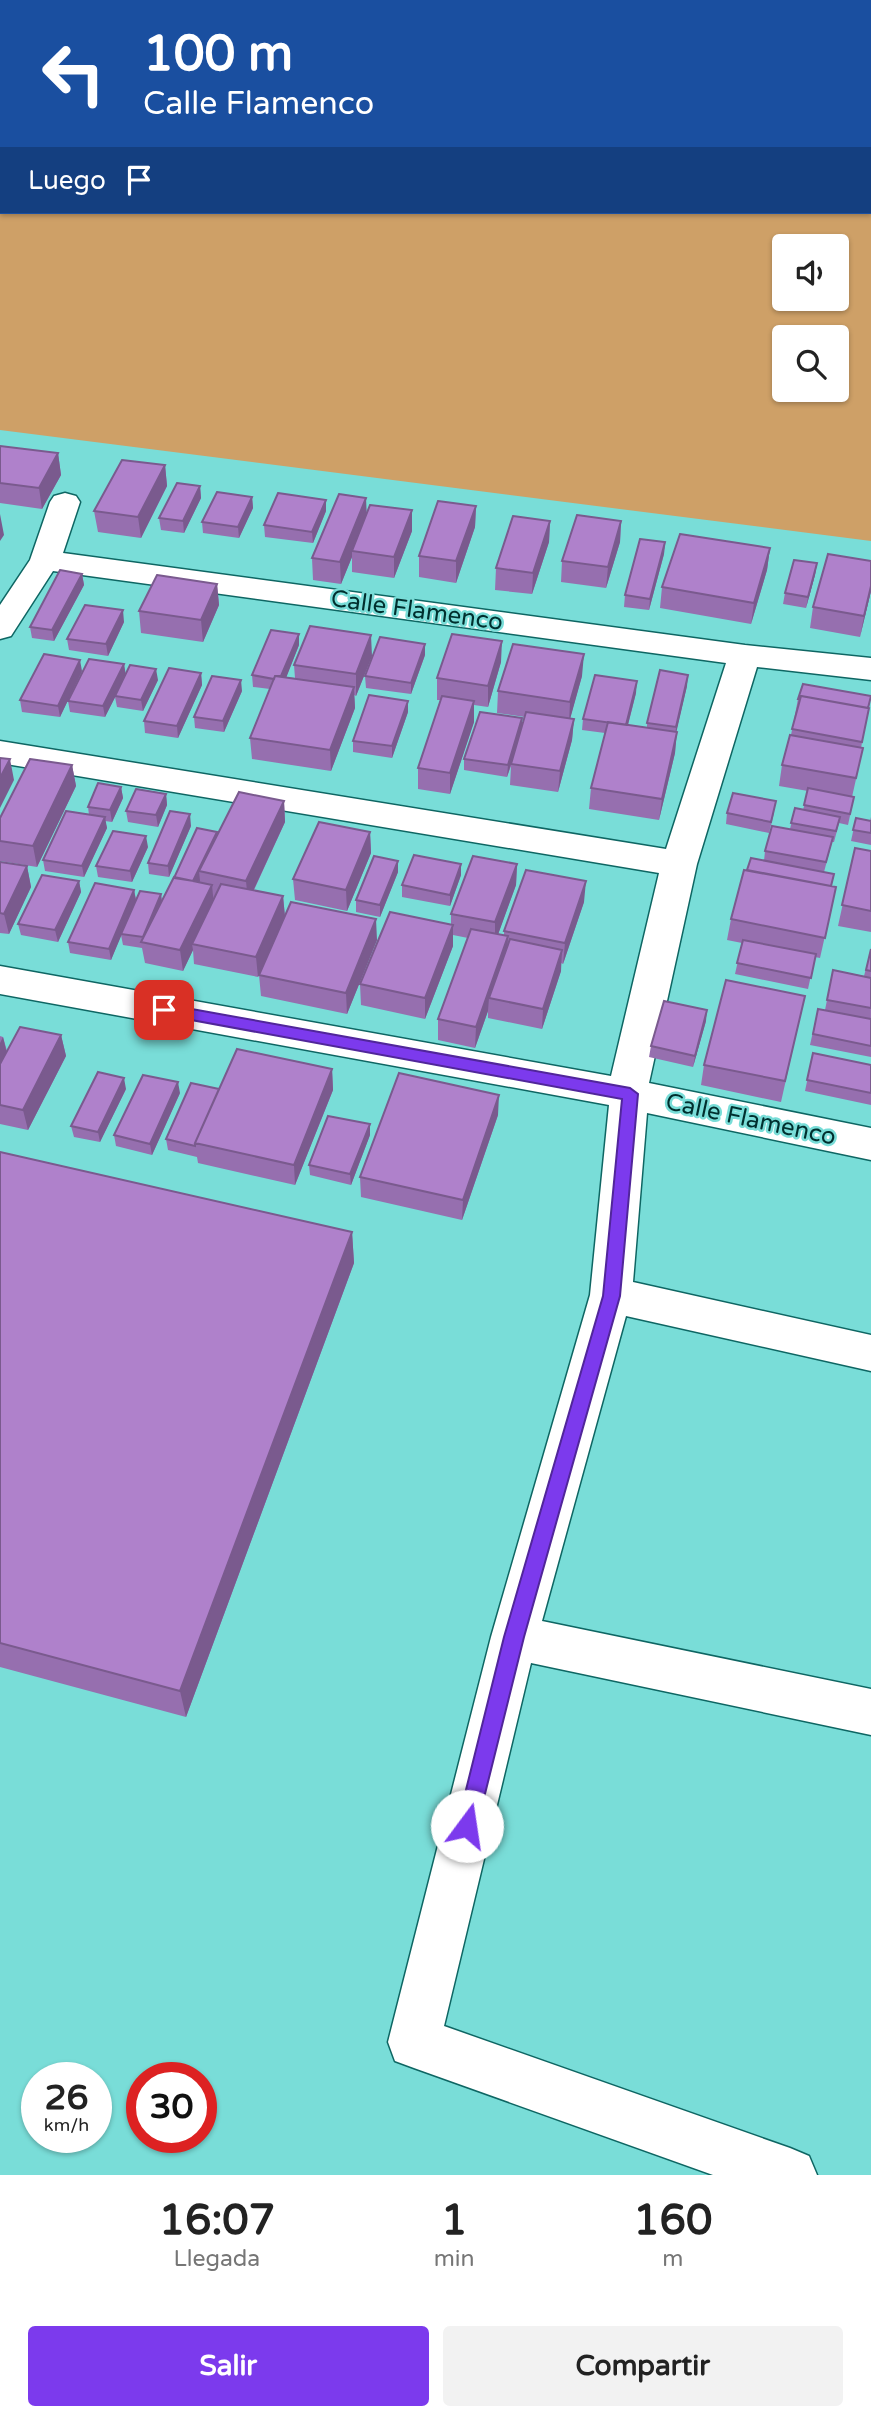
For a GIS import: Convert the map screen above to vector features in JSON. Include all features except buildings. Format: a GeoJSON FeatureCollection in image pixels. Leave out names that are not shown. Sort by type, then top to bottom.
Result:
{"type":"FeatureCollection","features":[{"type":"Feature","properties":{"kind":"street"},"geometry":{"type":"LineString","coordinates":[[0,629],[46,560],[65,502]]}},
{"type":"Feature","properties":{"kind":"street","name":"Calle Flamenco"},"geometry":{"type":"LineString","coordinates":[[46,560],[745,655],[871,668]]}},
{"type":"Feature","properties":{"kind":"street"},"geometry":{"type":"LineString","coordinates":[[745,655],[679,864],[629,1096],[611,1296],[514,1637],[414,2042],[790,2175]]}},
{"type":"Feature","properties":{"kind":"street"},"geometry":{"type":"LineString","coordinates":[[0,752],[679,864]]}},
{"type":"Feature","properties":{"kind":"street","name":"Calle Flamenco"},"geometry":{"type":"LineString","coordinates":[[0,979],[629,1096],[871,1144]]}},
{"type":"Feature","properties":{"kind":"street"},"geometry":{"type":"LineString","coordinates":[[611,1296],[871,1353]]}},
{"type":"Feature","properties":{"kind":"street"},"geometry":{"type":"LineString","coordinates":[[514,1637],[871,1712]]}},
{"type":"Feature","properties":{"kind":"shaded area"},"geometry":{"type":"Polygon","coordinates":[[[0,214],[871,214],[871,541],[0,430],[0,214]]]}},
{"type":"Feature","properties":{"kind":"route"},"geometry":{"type":"LineString","coordinates":[[164,1010],[630,1094],[611,1296],[514,1637],[467,1826]]}}]}
